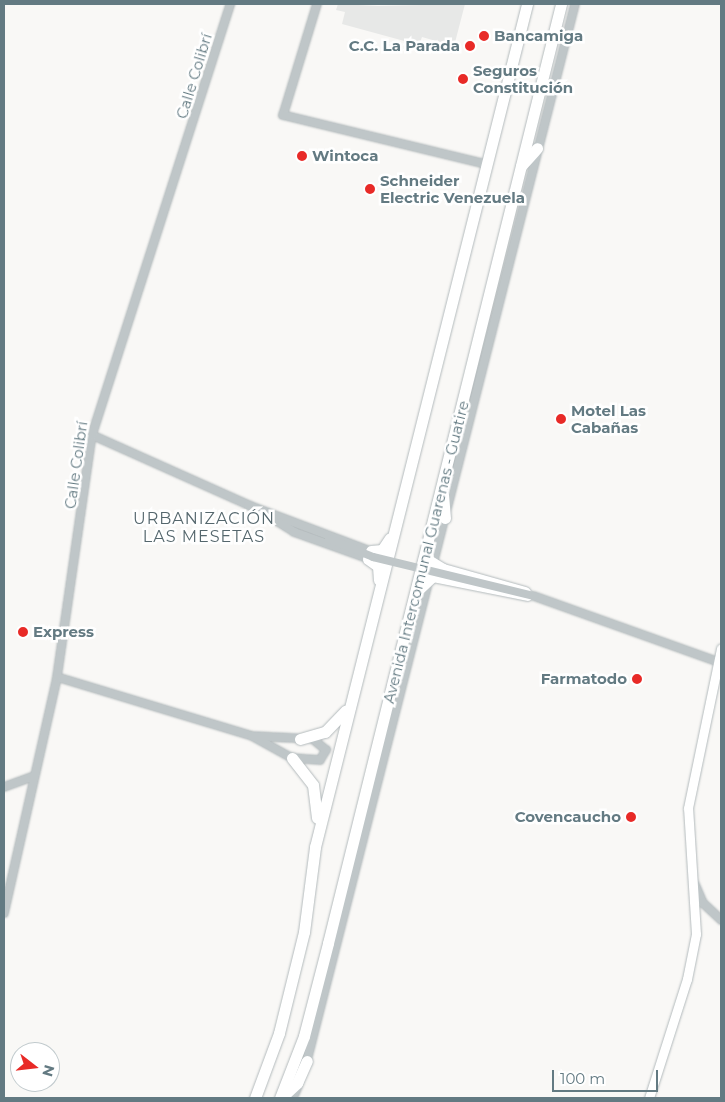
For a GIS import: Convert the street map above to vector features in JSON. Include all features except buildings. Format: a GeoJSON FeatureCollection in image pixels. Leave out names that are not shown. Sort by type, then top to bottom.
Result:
{"type":"FeatureCollection","features":[{"type":"Feature","properties":{"kind":"highway"},"geometry":{"type":"LineString","coordinates":[[315,847],[485,164],[527,4]]}},
{"type":"Feature","properties":{"kind":"highway","name":"Avenida Intercomunal Guarenas - Guatire"},"geometry":{"type":"LineString","coordinates":[[280,1098],[304,1036],[416,596],[518,170],[561,4]]}},
{"type":"Feature","properties":{"kind":"highway"},"geometry":{"type":"LineString","coordinates":[[518,170],[537,148]]}},
{"type":"Feature","properties":{"kind":"highway"},"geometry":{"type":"LineString","coordinates":[[442,487],[445,518]]}},
{"type":"Feature","properties":{"kind":"highway"},"geometry":{"type":"LineString","coordinates":[[378,599],[378,566],[370,555],[386,547],[397,518]]}},
{"type":"Feature","properties":{"kind":"highway"},"geometry":{"type":"LineString","coordinates":[[427,550],[428,560],[434,571],[534,596]]}},
{"type":"Feature","properties":{"kind":"highway"},"geometry":{"type":"LineString","coordinates":[[416,596],[423,582],[434,571]]}},
{"type":"Feature","properties":{"kind":"highway"},"geometry":{"type":"LineString","coordinates":[[300,739],[335,725],[353,694]]}},
{"type":"Feature","properties":{"kind":"highway"},"geometry":{"type":"LineString","coordinates":[[255,1098],[279,1033],[304,932],[315,847],[317,799],[310,778],[292,758]]}},
{"type":"Feature","properties":{"kind":"highway"},"geometry":{"type":"LineString","coordinates":[[280,1098],[297,1084],[307,1061]]}},
{"type":"Feature","properties":{"kind":"main road"},"geometry":{"type":"LineString","coordinates":[[649,1098],[692,958],[696,934],[690,785],[721,648]]}},
{"type":"Feature","properties":{"kind":"street","name":"Calle Colibrí"},"geometry":{"type":"LineString","coordinates":[[4,913],[57,677],[92,435],[230,4]]}},
{"type":"Feature","properties":{"kind":"street"},"geometry":{"type":"LineString","coordinates":[[317,4],[283,115],[485,164]]}},
{"type":"Feature","properties":{"kind":"street","name":"Avenida Intercomunal Guarenas - Guatire"},"geometry":{"type":"LineString","coordinates":[[293,1098],[307,1061],[434,571],[445,518],[537,148],[575,4]]}},
{"type":"Feature","properties":{"kind":"street"},"geometry":{"type":"LineString","coordinates":[[92,435],[248,504],[370,555]]}},
{"type":"Feature","properties":{"kind":"street"},"geometry":{"type":"LineString","coordinates":[[248,504],[294,532],[370,555]]}},
{"type":"Feature","properties":{"kind":"street"},"geometry":{"type":"LineString","coordinates":[[264,513],[373,557],[534,596],[718,662]]}},
{"type":"Feature","properties":{"kind":"street"},"geometry":{"type":"LineString","coordinates":[[57,677],[252,736],[292,758],[312,761],[324,755],[323,744],[300,739],[252,736]]}},
{"type":"Feature","properties":{"kind":"street"},"geometry":{"type":"LineString","coordinates":[[4,787],[34,776]]}},
{"type":"Feature","properties":{"kind":"street"},"geometry":{"type":"LineString","coordinates":[[694,880],[703,903],[721,920]]}},
{"type":"Feature","properties":{"kind":"shaded area"},"geometry":{"type":"Polygon","coordinates":[[[338,4],[378,6],[465,4],[452,54],[434,49],[436,41],[422,37],[419,45],[342,24],[345,12],[336,10],[338,4]]]}},
{"type":"Feature","properties":{"kind":"place","name":"Bancamiga"},"geometry":{"type":"Point","coordinates":[484,36]}},
{"type":"Feature","properties":{"kind":"place","name":"C.C. La Parada"},"geometry":{"type":"Point","coordinates":[470,46]}},
{"type":"Feature","properties":{"kind":"place","name":"Seguros Constitución"},"geometry":{"type":"Point","coordinates":[463,79]}},
{"type":"Feature","properties":{"kind":"place","name":"Wintoca"},"geometry":{"type":"Point","coordinates":[302,156]}},
{"type":"Feature","properties":{"kind":"place","name":"Schneider Electric Venezuela"},"geometry":{"type":"Point","coordinates":[370,189]}},
{"type":"Feature","properties":{"kind":"place","name":"Motel Las Cabañas"},"geometry":{"type":"Point","coordinates":[561,419]}},
{"type":"Feature","properties":{"kind":"place","name":"Express"},"geometry":{"type":"Point","coordinates":[23,632]}},
{"type":"Feature","properties":{"kind":"place","name":"Farmatodo"},"geometry":{"type":"Point","coordinates":[637,679]}},
{"type":"Feature","properties":{"kind":"place","name":"Covencaucho"},"geometry":{"type":"Point","coordinates":[631,817]}},
{"type":"Feature","properties":{"kind":"district","name":"URBANIZACIÓN LAS MESETAS"},"geometry":{"type":"Point","coordinates":[204,528]}}]}
